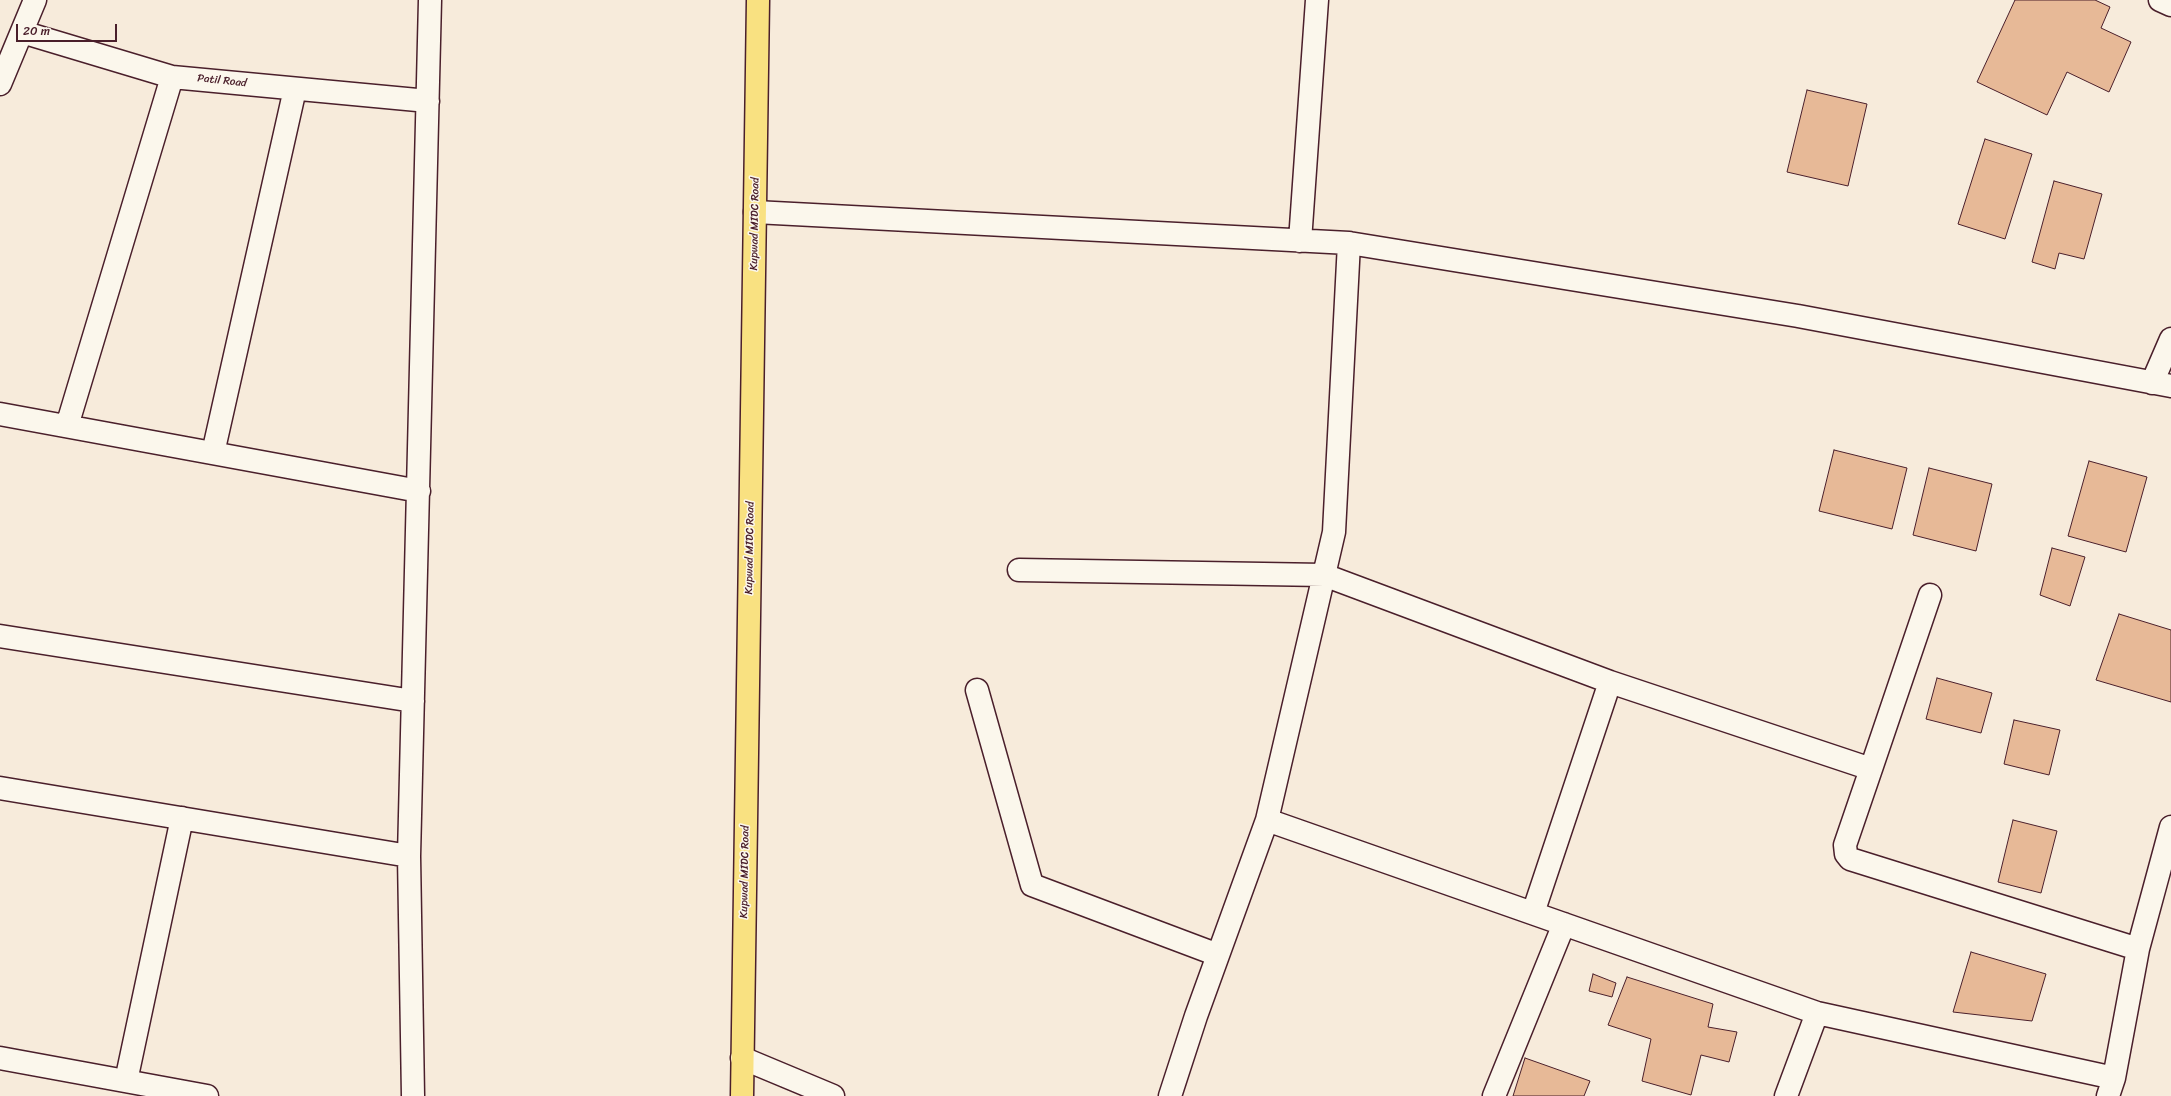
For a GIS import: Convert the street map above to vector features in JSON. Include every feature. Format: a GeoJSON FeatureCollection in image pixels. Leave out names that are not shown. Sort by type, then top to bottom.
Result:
{"type":"FeatureCollection","features":[{"type":"Feature","properties":{"kind":"main road","name":"Kupwad MIDC Road"},"geometry":{"type":"LineString","coordinates":[[742,1096],[758,0]]}},
{"type":"Feature","properties":{"kind":"street"},"geometry":{"type":"LineString","coordinates":[[0,84],[35,0]]}},
{"type":"Feature","properties":{"kind":"street"},"geometry":{"type":"LineString","coordinates":[[413,1096],[409,856],[430,0]]}},
{"type":"Feature","properties":{"kind":"street"},"geometry":{"type":"LineString","coordinates":[[1300,240],[1317,0]]}},
{"type":"Feature","properties":{"kind":"street"},"geometry":{"type":"LineString","coordinates":[[2160,0],[2171,4]]}},
{"type":"Feature","properties":{"kind":"street","name":"Patil Road"},"geometry":{"type":"LineString","coordinates":[[22,32],[172,77],[428,101]]}},
{"type":"Feature","properties":{"kind":"street"},"geometry":{"type":"LineString","coordinates":[[66,426],[172,77]]}},
{"type":"Feature","properties":{"kind":"street"},"geometry":{"type":"LineString","coordinates":[[213,453],[295,89]]}},
{"type":"Feature","properties":{"kind":"street"},"geometry":{"type":"LineString","coordinates":[[755,212],[1349,243],[1798,316],[2162,384],[2171,339]]}},
{"type":"Feature","properties":{"kind":"street"},"geometry":{"type":"LineString","coordinates":[[1170,1096],[1218,955],[1267,820],[1334,532],[1349,243]]}},
{"type":"Feature","properties":{"kind":"street"},"geometry":{"type":"LineString","coordinates":[[0,414],[419,491]]}},
{"type":"Feature","properties":{"kind":"street"},"geometry":{"type":"LineString","coordinates":[[1019,570],[1324,575],[1610,682],[1871,769]]}},
{"type":"Feature","properties":{"kind":"street"},"geometry":{"type":"LineString","coordinates":[[1930,595],[1845,845],[1846,854],[1850,859],[2138,949]]}},
{"type":"Feature","properties":{"kind":"street"},"geometry":{"type":"LineString","coordinates":[[0,636],[414,701]]}},
{"type":"Feature","properties":{"kind":"street"},"geometry":{"type":"LineString","coordinates":[[1533,913],[1610,682]]}},
{"type":"Feature","properties":{"kind":"street"},"geometry":{"type":"LineString","coordinates":[[978,690],[1032,885],[1218,955]]}},
{"type":"Feature","properties":{"kind":"street"},"geometry":{"type":"LineString","coordinates":[[0,788],[409,856]]}},
{"type":"Feature","properties":{"kind":"street"},"geometry":{"type":"LineString","coordinates":[[126,1081],[182,818]]}},
{"type":"Feature","properties":{"kind":"street"},"geometry":{"type":"LineString","coordinates":[[1267,820],[1818,1013],[2111,1087],[2138,949],[2171,827]]}},
{"type":"Feature","properties":{"kind":"street"},"geometry":{"type":"LineString","coordinates":[[1494,1096],[1564,924]]}},
{"type":"Feature","properties":{"kind":"street"},"geometry":{"type":"LineString","coordinates":[[1786,1096],[1818,1013]]}},
{"type":"Feature","properties":{"kind":"street"},"geometry":{"type":"LineString","coordinates":[[0,1058],[207,1096]]}},
{"type":"Feature","properties":{"kind":"street"},"geometry":{"type":"LineString","coordinates":[[742,1058],[833,1096]]}},
{"type":"Feature","properties":{"kind":"building"},"geometry":{"type":"Polygon","coordinates":[[[2015,0],[2095,0],[2110,7],[2101,28],[2131,42],[2109,92],[2067,72],[2047,115],[1977,82],[2015,0]]]}},
{"type":"Feature","properties":{"kind":"building"},"geometry":{"type":"Polygon","coordinates":[[[1807,90],[1867,104],[1848,186],[1787,172],[1807,90]]]}},
{"type":"Feature","properties":{"kind":"building"},"geometry":{"type":"Polygon","coordinates":[[[1985,139],[2032,154],[2005,239],[1958,224],[1985,139]]]}},
{"type":"Feature","properties":{"kind":"building"},"geometry":{"type":"Polygon","coordinates":[[[2054,181],[2102,194],[2084,259],[2059,253],[2055,269],[2032,262],[2054,181]]]}},
{"type":"Feature","properties":{"kind":"building"},"geometry":{"type":"Polygon","coordinates":[[[1834,450],[1907,468],[1892,529],[1819,511],[1834,450]]]}},
{"type":"Feature","properties":{"kind":"building"},"geometry":{"type":"Polygon","coordinates":[[[2089,461],[2147,477],[2126,552],[2068,536],[2089,461]]]}},
{"type":"Feature","properties":{"kind":"building"},"geometry":{"type":"Polygon","coordinates":[[[1929,468],[1992,484],[1976,551],[1913,535],[1929,468]]]}},
{"type":"Feature","properties":{"kind":"building"},"geometry":{"type":"Polygon","coordinates":[[[2052,548],[2085,557],[2070,606],[2040,595],[2052,548]]]}},
{"type":"Feature","properties":{"kind":"building"},"geometry":{"type":"Polygon","coordinates":[[[2119,614],[2171,630],[2171,702],[2096,680],[2119,614]]]}},
{"type":"Feature","properties":{"kind":"building"},"geometry":{"type":"Polygon","coordinates":[[[1937,678],[1992,693],[1981,733],[1926,719],[1937,678]]]}},
{"type":"Feature","properties":{"kind":"building"},"geometry":{"type":"Polygon","coordinates":[[[2014,720],[2060,730],[2049,775],[2004,764],[2014,720]]]}},
{"type":"Feature","properties":{"kind":"building"},"geometry":{"type":"Polygon","coordinates":[[[2013,820],[2057,831],[2041,893],[1998,882],[2013,820]]]}},
{"type":"Feature","properties":{"kind":"building"},"geometry":{"type":"Polygon","coordinates":[[[1971,952],[2046,974],[2032,1021],[1953,1012],[1971,952]]]}},
{"type":"Feature","properties":{"kind":"building"},"geometry":{"type":"Polygon","coordinates":[[[1593,974],[1616,983],[1612,997],[1589,991],[1593,974]]]}},
{"type":"Feature","properties":{"kind":"building"},"geometry":{"type":"Polygon","coordinates":[[[1627,977],[1713,1004],[1708,1027],[1737,1032],[1729,1062],[1701,1055],[1691,1095],[1642,1081],[1651,1039],[1608,1025],[1627,977]]]}},
{"type":"Feature","properties":{"kind":"building"},"geometry":{"type":"Polygon","coordinates":[[[1525,1058],[1590,1081],[1584,1096],[1513,1096],[1525,1058]]]}}]}
